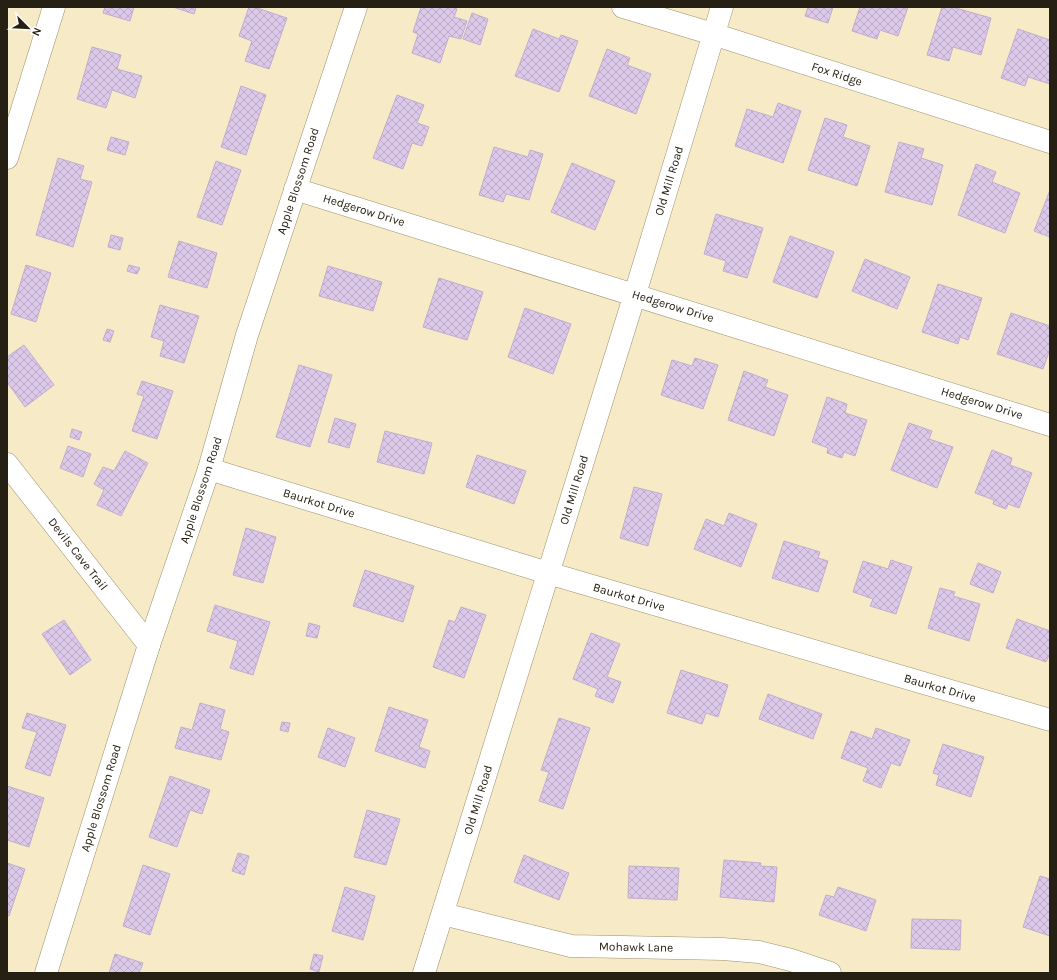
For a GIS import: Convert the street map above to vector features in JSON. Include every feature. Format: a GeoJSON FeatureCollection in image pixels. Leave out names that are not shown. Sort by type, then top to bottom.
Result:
{"type":"FeatureCollection","features":[{"type":"Feature","properties":{"kind":"street"},"geometry":{"type":"LineString","coordinates":[[7,158],[54,7]]}},
{"type":"Feature","properties":{"kind":"street","name":"Apple Blossom Road"},"geometry":{"type":"LineString","coordinates":[[46,973],[149,644],[209,469],[247,335],[356,7]]}},
{"type":"Feature","properties":{"kind":"street","name":"Fox Ridge"},"geometry":{"type":"LineString","coordinates":[[623,7],[713,34],[1050,142]]}},
{"type":"Feature","properties":{"kind":"street","name":"Old Mill Road"},"geometry":{"type":"LineString","coordinates":[[424,973],[635,294],[722,7]]}},
{"type":"Feature","properties":{"kind":"street","name":"Hedgerow Drive"},"geometry":{"type":"LineString","coordinates":[[296,189],[1050,425]]}},
{"type":"Feature","properties":{"kind":"street","name":"Devils Cave Trail"},"geometry":{"type":"LineString","coordinates":[[7,464],[149,644]]}},
{"type":"Feature","properties":{"kind":"street","name":"Baurkot Drive"},"geometry":{"type":"LineString","coordinates":[[209,469],[548,573],[1050,720]]}},
{"type":"Feature","properties":{"kind":"street","name":"Mohawk Lane"},"geometry":{"type":"LineString","coordinates":[[443,914],[571,946],[724,949],[759,952],[791,960],[830,973]]}},
{"type":"Feature","properties":{"kind":"building"},"geometry":{"type":"Polygon","coordinates":[[[105,7],[134,7],[130,21],[103,13],[105,7]]]}},
{"type":"Feature","properties":{"kind":"building"},"geometry":{"type":"Polygon","coordinates":[[[173,7],[196,7],[194,14],[173,7]]]}},
{"type":"Feature","properties":{"kind":"building"},"geometry":{"type":"Polygon","coordinates":[[[249,7],[254,7],[287,18],[269,69],[245,61],[252,41],[239,36],[249,7]]]}},
{"type":"Feature","properties":{"kind":"building"},"geometry":{"type":"Polygon","coordinates":[[[421,7],[451,7],[457,9],[454,17],[467,21],[461,39],[449,36],[440,63],[412,53],[418,34],[413,32],[421,7]]]}},
{"type":"Feature","properties":{"kind":"building"},"geometry":{"type":"Polygon","coordinates":[[[808,7],[833,7],[828,23],[805,16],[808,7]]]}},
{"type":"Feature","properties":{"kind":"building"},"geometry":{"type":"Polygon","coordinates":[[[860,7],[908,7],[898,36],[880,30],[877,39],[852,31],[860,7]]]}},
{"type":"Feature","properties":{"kind":"building"},"geometry":{"type":"Polygon","coordinates":[[[942,7],[952,7],[991,18],[981,55],[953,47],[949,61],[927,55],[942,7]]]}},
{"type":"Feature","properties":{"kind":"building"},"geometry":{"type":"Polygon","coordinates":[[[472,13],[488,19],[480,45],[463,39],[472,13]]]}},
{"type":"Feature","properties":{"kind":"building"},"geometry":{"type":"Polygon","coordinates":[[[533,29],[559,39],[561,35],[578,41],[559,92],[515,76],[533,29]]]}},
{"type":"Feature","properties":{"kind":"building"},"geometry":{"type":"Polygon","coordinates":[[[1018,29],[1050,40],[1050,84],[1028,77],[1025,86],[1001,78],[1018,29]]]}},
{"type":"Feature","properties":{"kind":"building"},"geometry":{"type":"Polygon","coordinates":[[[92,47],[121,55],[117,69],[142,76],[135,98],[112,90],[106,108],[77,99],[92,47]]]}},
{"type":"Feature","properties":{"kind":"building"},"geometry":{"type":"Polygon","coordinates":[[[607,49],[630,58],[627,65],[651,74],[636,114],[589,96],[607,49]]]}},
{"type":"Feature","properties":{"kind":"building"},"geometry":{"type":"Polygon","coordinates":[[[241,86],[266,95],[246,155],[221,147],[241,86]]]}},
{"type":"Feature","properties":{"kind":"building"},"geometry":{"type":"Polygon","coordinates":[[[397,95],[424,105],[417,123],[429,127],[422,146],[412,143],[403,169],[373,158],[397,95]]]}},
{"type":"Feature","properties":{"kind":"building"},"geometry":{"type":"Polygon","coordinates":[[[778,103],[801,111],[783,163],[735,146],[747,109],[773,117],[778,103]]]}},
{"type":"Feature","properties":{"kind":"building"},"geometry":{"type":"Polygon","coordinates":[[[825,118],[847,125],[843,137],[870,146],[857,186],[808,170],[825,118]]]}},
{"type":"Feature","properties":{"kind":"building"},"geometry":{"type":"Polygon","coordinates":[[[111,137],[129,142],[125,155],[107,150],[111,137]]]}},
{"type":"Feature","properties":{"kind":"building"},"geometry":{"type":"Polygon","coordinates":[[[899,142],[924,149],[921,158],[943,165],[932,205],[885,192],[899,142]]]}},
{"type":"Feature","properties":{"kind":"building"},"geometry":{"type":"Polygon","coordinates":[[[494,147],[528,157],[530,150],[543,154],[529,200],[506,194],[503,202],[479,195],[494,147]]]}},
{"type":"Feature","properties":{"kind":"building"},"geometry":{"type":"Polygon","coordinates":[[[58,158],[84,166],[80,179],[92,182],[73,247],[36,235],[58,158]]]}},
{"type":"Feature","properties":{"kind":"building"},"geometry":{"type":"Polygon","coordinates":[[[216,161],[241,170],[222,225],[197,217],[216,161]]]}},
{"type":"Feature","properties":{"kind":"building"},"geometry":{"type":"Polygon","coordinates":[[[572,163],[615,181],[595,230],[551,212],[572,163]]]}},
{"type":"Feature","properties":{"kind":"building"},"geometry":{"type":"Polygon","coordinates":[[[976,164],[996,172],[992,182],[1020,193],[1005,233],[958,215],[976,164]]]}},
{"type":"Feature","properties":{"kind":"building"},"geometry":{"type":"Polygon","coordinates":[[[1050,190],[1050,237],[1034,231],[1050,190]]]}},
{"type":"Feature","properties":{"kind":"building"},"geometry":{"type":"Polygon","coordinates":[[[716,214],[763,228],[747,278],[723,271],[726,261],[704,254],[716,214]]]}},
{"type":"Feature","properties":{"kind":"building"},"geometry":{"type":"Polygon","coordinates":[[[111,235],[123,238],[120,250],[108,247],[111,235]]]}},
{"type":"Feature","properties":{"kind":"building"},"geometry":{"type":"Polygon","coordinates":[[[790,236],[834,252],[817,298],[773,282],[790,236]]]}},
{"type":"Feature","properties":{"kind":"building"},"geometry":{"type":"Polygon","coordinates":[[[179,241],[217,253],[207,288],[168,277],[179,241]]]}},
{"type":"Feature","properties":{"kind":"building"},"geometry":{"type":"Polygon","coordinates":[[[865,259],[910,277],[897,309],[852,291],[865,259]]]}},
{"type":"Feature","properties":{"kind":"building"},"geometry":{"type":"Polygon","coordinates":[[[26,265],[51,273],[36,322],[11,314],[26,265]]]}},
{"type":"Feature","properties":{"kind":"building"},"geometry":{"type":"Polygon","coordinates":[[[129,265],[140,268],[137,274],[127,271],[129,265]]]}},
{"type":"Feature","properties":{"kind":"building"},"geometry":{"type":"Polygon","coordinates":[[[328,266],[382,282],[373,311],[319,296],[328,266]]]}},
{"type":"Feature","properties":{"kind":"building"},"geometry":{"type":"Polygon","coordinates":[[[439,278],[483,292],[467,340],[423,327],[439,278]]]}},
{"type":"Feature","properties":{"kind":"building"},"geometry":{"type":"Polygon","coordinates":[[[938,284],[982,298],[968,340],[960,337],[958,344],[922,332],[938,284]]]}},
{"type":"Feature","properties":{"kind":"building"},"geometry":{"type":"Polygon","coordinates":[[[160,305],[199,316],[184,363],[160,356],[164,341],[151,337],[160,305]]]}},
{"type":"Feature","properties":{"kind":"building"},"geometry":{"type":"Polygon","coordinates":[[[525,308],[571,324],[553,374],[508,357],[525,308]]]}},
{"type":"Feature","properties":{"kind":"building"},"geometry":{"type":"Polygon","coordinates":[[[1011,313],[1050,326],[1050,349],[1043,369],[997,354],[1011,313]]]}},
{"type":"Feature","properties":{"kind":"building"},"geometry":{"type":"Polygon","coordinates":[[[107,329],[114,331],[110,342],[103,340],[107,329]]]}},
{"type":"Feature","properties":{"kind":"building"},"geometry":{"type":"Polygon","coordinates":[[[24,345],[54,385],[25,407],[7,382],[7,357],[24,345]]]}},
{"type":"Feature","properties":{"kind":"building"},"geometry":{"type":"Polygon","coordinates":[[[695,358],[718,365],[703,409],[661,395],[672,360],[692,366],[695,358]]]}},
{"type":"Feature","properties":{"kind":"building"},"geometry":{"type":"Polygon","coordinates":[[[299,365],[332,375],[310,447],[276,437],[299,365]]]}},
{"type":"Feature","properties":{"kind":"building"},"geometry":{"type":"Polygon","coordinates":[[[744,371],[768,380],[765,387],[788,395],[774,436],[728,420],[744,371]]]}},
{"type":"Feature","properties":{"kind":"building"},"geometry":{"type":"Polygon","coordinates":[[[142,381],[173,391],[157,439],[132,431],[144,396],[137,394],[142,381]]]}},
{"type":"Feature","properties":{"kind":"building"},"geometry":{"type":"Polygon","coordinates":[[[827,397],[847,404],[845,413],[867,420],[855,456],[844,452],[842,458],[827,453],[828,448],[812,442],[827,397]]]}},
{"type":"Feature","properties":{"kind":"building"},"geometry":{"type":"Polygon","coordinates":[[[335,418],[356,424],[349,448],[328,442],[335,418]]]}},
{"type":"Feature","properties":{"kind":"building"},"geometry":{"type":"Polygon","coordinates":[[[909,423],[932,431],[929,439],[953,447],[937,488],[891,470],[909,423]]]}},
{"type":"Feature","properties":{"kind":"building"},"geometry":{"type":"Polygon","coordinates":[[[72,429],[82,432],[79,440],[70,437],[72,429]]]}},
{"type":"Feature","properties":{"kind":"building"},"geometry":{"type":"Polygon","coordinates":[[[385,431],[432,443],[424,474],[377,462],[385,431]]]}},
{"type":"Feature","properties":{"kind":"building"},"geometry":{"type":"Polygon","coordinates":[[[68,446],[91,454],[83,477],[60,468],[68,446]]]}},
{"type":"Feature","properties":{"kind":"building"},"geometry":{"type":"Polygon","coordinates":[[[992,450],[1012,458],[1010,465],[1032,473],[1019,508],[1008,504],[1006,509],[993,504],[994,500],[975,493],[992,450]]]}},
{"type":"Feature","properties":{"kind":"building"},"geometry":{"type":"Polygon","coordinates":[[[125,451],[148,463],[121,516],[97,505],[104,490],[94,484],[103,467],[114,471],[125,451]]]}},
{"type":"Feature","properties":{"kind":"building"},"geometry":{"type":"Polygon","coordinates":[[[477,455],[526,471],[514,504],[466,487],[477,455]]]}},
{"type":"Feature","properties":{"kind":"building"},"geometry":{"type":"Polygon","coordinates":[[[634,487],[662,494],[648,546],[620,538],[634,487]]]}},
{"type":"Feature","properties":{"kind":"building"},"geometry":{"type":"Polygon","coordinates":[[[729,513],[757,524],[741,567],[694,549],[706,519],[724,526],[729,513]]]}},
{"type":"Feature","properties":{"kind":"building"},"geometry":{"type":"Polygon","coordinates":[[[246,528],[276,537],[263,583],[233,575],[246,528]]]}},
{"type":"Feature","properties":{"kind":"building"},"geometry":{"type":"Polygon","coordinates":[[[784,541],[820,552],[818,558],[828,561],[818,592],[772,578],[784,541]]]}},
{"type":"Feature","properties":{"kind":"building"},"geometry":{"type":"Polygon","coordinates":[[[891,560],[912,567],[896,614],[870,606],[873,599],[853,592],[863,561],[888,569],[891,560]]]}},
{"type":"Feature","properties":{"kind":"building"},"geometry":{"type":"Polygon","coordinates":[[[978,563],[1001,572],[993,593],[970,584],[978,563]]]}},
{"type":"Feature","properties":{"kind":"building"},"geometry":{"type":"Polygon","coordinates":[[[365,570],[414,586],[403,622],[353,606],[365,570]]]}},
{"type":"Feature","properties":{"kind":"building"},"geometry":{"type":"Polygon","coordinates":[[[940,588],[955,592],[953,596],[980,604],[969,641],[928,628],[940,588]]]}},
{"type":"Feature","properties":{"kind":"building"},"geometry":{"type":"Polygon","coordinates":[[[215,605],[270,622],[253,675],[230,668],[238,641],[207,631],[215,605]]]}},
{"type":"Feature","properties":{"kind":"building"},"geometry":{"type":"Polygon","coordinates":[[[461,607],[486,615],[464,678],[433,667],[449,620],[455,622],[461,607]]]}},
{"type":"Feature","properties":{"kind":"building"},"geometry":{"type":"Polygon","coordinates":[[[1017,619],[1050,631],[1050,653],[1046,662],[1006,648],[1017,619]]]}},
{"type":"Feature","properties":{"kind":"building"},"geometry":{"type":"Polygon","coordinates":[[[64,620],[91,660],[70,675],[42,634],[64,620]]]}},
{"type":"Feature","properties":{"kind":"building"},"geometry":{"type":"Polygon","coordinates":[[[309,623],[320,626],[317,638],[306,636],[309,623]]]}},
{"type":"Feature","properties":{"kind":"building"},"geometry":{"type":"Polygon","coordinates":[[[591,633],[620,644],[607,677],[621,682],[613,703],[595,696],[598,689],[573,679],[591,633]]]}},
{"type":"Feature","properties":{"kind":"building"},"geometry":{"type":"Polygon","coordinates":[[[681,670],[728,685],[718,717],[706,713],[702,724],[667,713],[681,670]]]}},
{"type":"Feature","properties":{"kind":"building"},"geometry":{"type":"Polygon","coordinates":[[[768,694],[822,714],[813,739],[759,719],[768,694]]]}},
{"type":"Feature","properties":{"kind":"building"},"geometry":{"type":"Polygon","coordinates":[[[200,703],[225,710],[220,729],[229,732],[221,760],[175,748],[181,727],[192,730],[200,703]]]}},
{"type":"Feature","properties":{"kind":"building"},"geometry":{"type":"Polygon","coordinates":[[[389,707],[428,720],[419,747],[430,751],[425,768],[375,751],[389,707]]]}},
{"type":"Feature","properties":{"kind":"building"},"geometry":{"type":"Polygon","coordinates":[[[27,713],[66,725],[50,776],[25,768],[37,732],[22,728],[27,713]]]}},
{"type":"Feature","properties":{"kind":"building"},"geometry":{"type":"Polygon","coordinates":[[[559,718],[590,728],[563,809],[539,801],[549,772],[541,770],[559,718]]]}},
{"type":"Feature","properties":{"kind":"building"},"geometry":{"type":"Polygon","coordinates":[[[282,722],[290,723],[288,732],[280,730],[282,722]]]}},
{"type":"Feature","properties":{"kind":"building"},"geometry":{"type":"Polygon","coordinates":[[[328,728],[355,738],[345,767],[318,757],[328,728]]]}},
{"type":"Feature","properties":{"kind":"building"},"geometry":{"type":"Polygon","coordinates":[[[876,728],[910,740],[900,766],[891,763],[881,788],[863,781],[868,768],[841,758],[851,731],[872,739],[876,728]]]}},
{"type":"Feature","properties":{"kind":"building"},"geometry":{"type":"Polygon","coordinates":[[[943,744],[984,757],[971,797],[936,785],[939,775],[933,773],[943,744]]]}},
{"type":"Feature","properties":{"kind":"building"},"geometry":{"type":"Polygon","coordinates":[[[170,776],[210,790],[202,814],[190,810],[177,847],[149,837],[170,776]]]}},
{"type":"Feature","properties":{"kind":"building"},"geometry":{"type":"Polygon","coordinates":[[[7,786],[44,798],[29,847],[7,840],[7,786]]]}},
{"type":"Feature","properties":{"kind":"building"},"geometry":{"type":"Polygon","coordinates":[[[367,810],[400,819],[386,865],[354,857],[367,810]]]}},
{"type":"Feature","properties":{"kind":"building"},"geometry":{"type":"Polygon","coordinates":[[[238,853],[249,856],[244,875],[232,871],[238,853]]]}},
{"type":"Feature","properties":{"kind":"building"},"geometry":{"type":"Polygon","coordinates":[[[524,855],[569,873],[559,900],[514,882],[524,855]]]}},
{"type":"Feature","properties":{"kind":"building"},"geometry":{"type":"Polygon","coordinates":[[[724,860],[761,863],[760,866],[777,867],[774,902],[720,897],[724,860]]]}},
{"type":"Feature","properties":{"kind":"building"},"geometry":{"type":"Polygon","coordinates":[[[7,863],[25,869],[9,916],[7,916],[7,863]]]}},
{"type":"Feature","properties":{"kind":"building"},"geometry":{"type":"Polygon","coordinates":[[[143,865],[170,874],[150,935],[123,926],[143,865]]]}},
{"type":"Feature","properties":{"kind":"building"},"geometry":{"type":"Polygon","coordinates":[[[629,866],[679,868],[677,900],[628,898],[629,866]]]}},
{"type":"Feature","properties":{"kind":"building"},"geometry":{"type":"Polygon","coordinates":[[[1040,876],[1050,879],[1050,936],[1023,927],[1040,876]]]}},
{"type":"Feature","properties":{"kind":"building"},"geometry":{"type":"Polygon","coordinates":[[[345,887],[375,896],[363,940],[332,931],[345,887]]]}},
{"type":"Feature","properties":{"kind":"building"},"geometry":{"type":"Polygon","coordinates":[[[838,887],[876,900],[866,931],[819,915],[826,895],[834,897],[838,887]]]}},
{"type":"Feature","properties":{"kind":"building"},"geometry":{"type":"Polygon","coordinates":[[[912,919],[961,920],[960,950],[911,948],[912,919]]]}},
{"type":"Feature","properties":{"kind":"building"},"geometry":{"type":"Polygon","coordinates":[[[115,954],[143,963],[139,973],[109,973],[115,954]]]}},
{"type":"Feature","properties":{"kind":"building"},"geometry":{"type":"Polygon","coordinates":[[[314,954],[323,956],[319,972],[310,969],[314,954]]]}}]}
